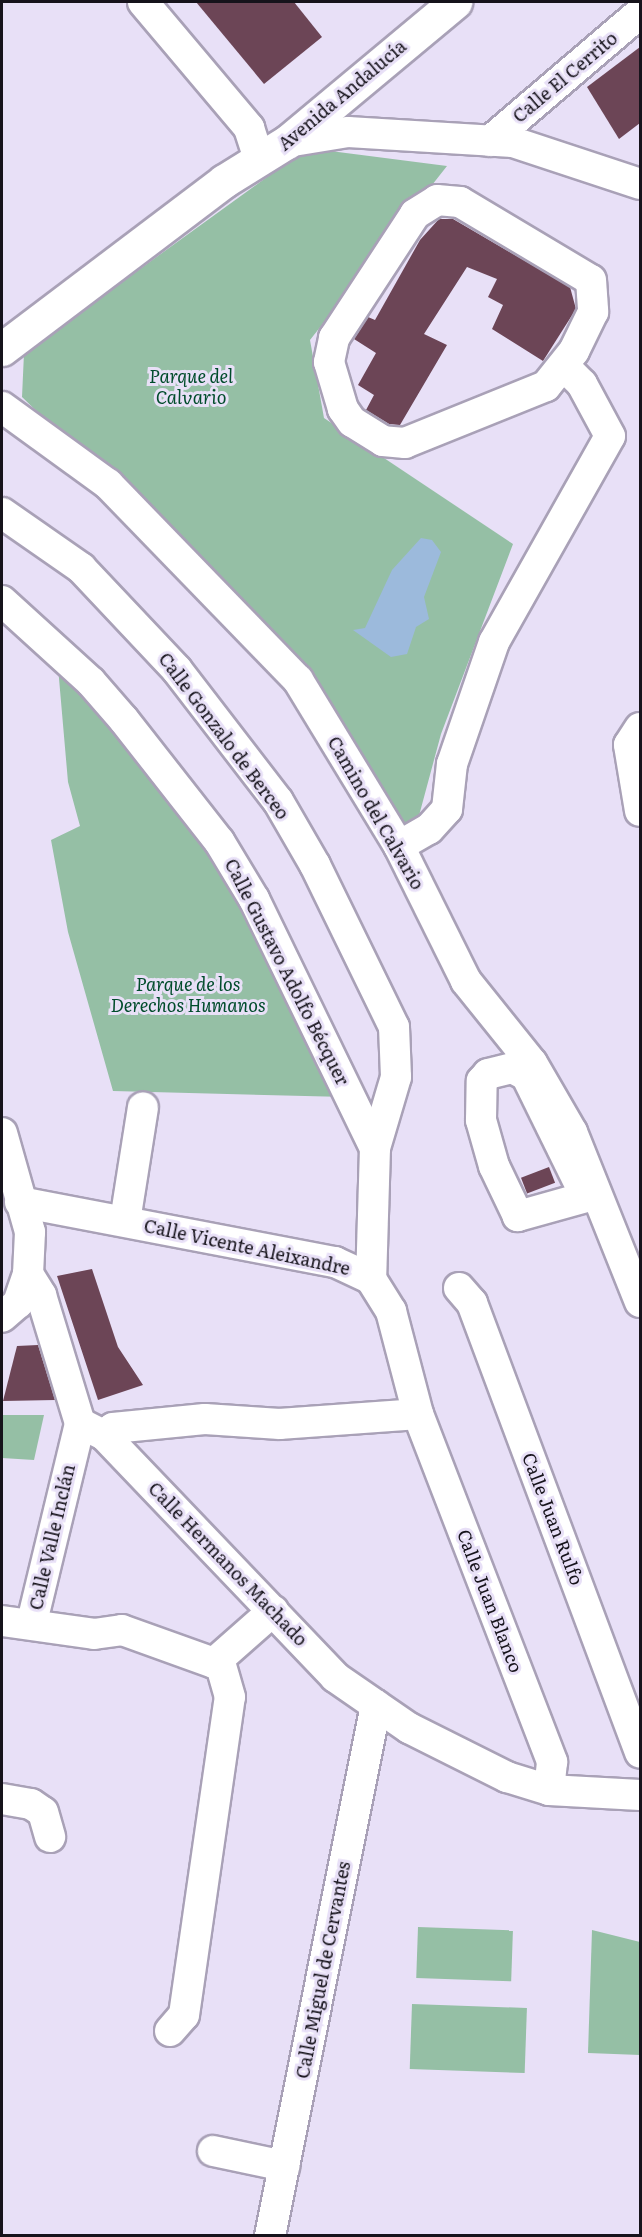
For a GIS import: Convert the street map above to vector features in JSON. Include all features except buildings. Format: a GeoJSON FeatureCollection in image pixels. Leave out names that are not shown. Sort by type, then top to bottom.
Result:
{"type":"FeatureCollection","features":[{"type":"Feature","properties":{"kind":"main road","name":"Avenida Andalucía"},"geometry":{"type":"LineString","coordinates":[[224,181],[255,147],[434,2]]}},
{"type":"Feature","properties":{"kind":"main road","name":"Avenida Andalucía"},"geometry":{"type":"LineString","coordinates":[[2,349],[224,181],[287,142],[455,2]]}},
{"type":"Feature","properties":{"kind":"street"},"geometry":{"type":"LineString","coordinates":[[143,2],[249,128],[255,147]]}},
{"type":"Feature","properties":{"kind":"street","name":"Calle El Cerrito"},"geometry":{"type":"LineString","coordinates":[[502,141],[640,14]]}},
{"type":"Feature","properties":{"kind":"street","name":"Calle El Cerrito"},"geometry":{"type":"LineString","coordinates":[[502,141],[640,38]]}},
{"type":"Feature","properties":{"kind":"street"},"geometry":{"type":"LineString","coordinates":[[378,133],[362,116],[354,87],[355,75],[384,41]]}},
{"type":"Feature","properties":{"kind":"street"},"geometry":{"type":"LineString","coordinates":[[287,142],[326,134],[378,133],[502,141],[640,184]]}},
{"type":"Feature","properties":{"kind":"street"},"geometry":{"type":"LineString","coordinates":[[437,200],[460,202],[591,280],[593,312],[564,366],[546,386],[405,443],[383,441],[352,422],[329,362],[334,338],[414,214],[437,200]]}},
{"type":"Feature","properties":{"kind":"street"},"geometry":{"type":"LineString","coordinates":[[399,846],[429,829],[447,809],[452,764],[494,642],[610,436],[582,384],[564,366]]}},
{"type":"Feature","properties":{"kind":"street","name":"Camino del Calvario"},"geometry":{"type":"LineString","coordinates":[[2,407],[108,484],[298,680],[399,846],[466,981],[515,1047],[532,1063],[572,1132],[640,1302]]}},
{"type":"Feature","properties":{"kind":"street","name":"Calle Gonzalo de Berceo"},"geometry":{"type":"LineString","coordinates":[[2,513],[81,568],[177,670],[299,837],[394,1027],[396,1077],[375,1148]]}},
{"type":"Feature","properties":{"kind":"street","name":"Calle Gustavo Adolfo Bécquer"},"geometry":{"type":"LineString","coordinates":[[2,601],[91,682],[219,841],[288,965],[375,1148],[371,1279]]}},
{"type":"Feature","properties":{"kind":"street"},"geometry":{"type":"LineString","coordinates":[[640,728],[629,745],[640,811]]}},
{"type":"Feature","properties":{"kind":"street"},"geometry":{"type":"LineString","coordinates":[[471,1106],[473,1086],[483,1068],[515,1047]]}},
{"type":"Feature","properties":{"kind":"street"},"geometry":{"type":"LineString","coordinates":[[512,1068],[526,1075],[586,1197],[518,1216],[485,1141],[482,1081],[488,1074],[512,1068]]}},
{"type":"Feature","properties":{"kind":"street"},"geometry":{"type":"LineString","coordinates":[[125,1221],[143,1107]]}},
{"type":"Feature","properties":{"kind":"street"},"geometry":{"type":"LineString","coordinates":[[2,1133],[30,1232],[28,1274],[18,1303],[2,1317]]}},
{"type":"Feature","properties":{"kind":"street","name":"Calle Vicente Aleixandre"},"geometry":{"type":"LineString","coordinates":[[20,1202],[335,1262],[371,1279],[391,1311],[418,1414]]}},
{"type":"Feature","properties":{"kind":"street"},"geometry":{"type":"LineString","coordinates":[[28,1274],[40,1295],[92,1429],[205,1419],[280,1424],[418,1414]]}},
{"type":"Feature","properties":{"kind":"street","name":"Calle Juan Rulfo"},"geometry":{"type":"LineString","coordinates":[[459,1288],[472,1304],[640,1753]]}},
{"type":"Feature","properties":{"kind":"street","name":"Calle Juan Blanco"},"geometry":{"type":"LineString","coordinates":[[418,1414],[552,1762],[549,1791]]}},
{"type":"Feature","properties":{"kind":"street","name":"Calle Hermanos Machado"},"geometry":{"type":"LineString","coordinates":[[92,1429],[273,1611],[335,1677],[429,1738],[549,1791]]}},
{"type":"Feature","properties":{"kind":"street","name":"Calle Valle Inclán"},"geometry":{"type":"LineString","coordinates":[[2,1621],[32,1622],[92,1429]]}},
{"type":"Feature","properties":{"kind":"street"},"geometry":{"type":"LineString","coordinates":[[220,1663],[273,1611]]}},
{"type":"Feature","properties":{"kind":"street"},"geometry":{"type":"LineString","coordinates":[[32,1622],[94,1634],[122,1630],[220,1663]]}},
{"type":"Feature","properties":{"kind":"street"},"geometry":{"type":"LineString","coordinates":[[170,2031],[184,2015],[215,1781],[230,1697],[220,1663]]}},
{"type":"Feature","properties":{"kind":"street","name":"Calle Miguel de Cervantes"},"geometry":{"type":"LineString","coordinates":[[270,2235],[376,1705]]}},
{"type":"Feature","properties":{"kind":"street"},"geometry":{"type":"LineString","coordinates":[[549,1791],[640,1794]]}},
{"type":"Feature","properties":{"kind":"street"},"geometry":{"type":"LineString","coordinates":[[2,1799],[32,1804],[43,1812],[50,1837]]}},
{"type":"Feature","properties":{"kind":"street"},"geometry":{"type":"LineString","coordinates":[[213,2151],[284,2166]]}},
{"type":"Feature","properties":{"kind":"green space","name":"Parque del Calvario"},"geometry":{"type":"Polygon","coordinates":[[[307,148],[447,166],[310,340],[324,418],[513,544],[441,734],[413,838],[299,665],[22,397],[24,353],[307,148]]]}},
{"type":"Feature","properties":{"kind":"green space","name":"Parque de los Derechos Humanos"},"geometry":{"type":"Polygon","coordinates":[[[58,667],[179,800],[259,917],[346,1097],[113,1091],[68,932],[51,840],[80,826],[68,782],[58,667]]]}},
{"type":"Feature","properties":{"kind":"green space"},"geometry":{"type":"Polygon","coordinates":[[[2,1415],[44,1415],[34,1460],[2,1458],[2,1415]]]}},
{"type":"Feature","properties":{"kind":"green space"},"geometry":{"type":"Polygon","coordinates":[[[418,1927],[513,1930],[511,1981],[416,1978],[418,1927]]]}},
{"type":"Feature","properties":{"kind":"green space"},"geometry":{"type":"Polygon","coordinates":[[[592,1930],[640,1942],[640,2055],[588,2053],[592,1930]]]}},
{"type":"Feature","properties":{"kind":"green space"},"geometry":{"type":"Polygon","coordinates":[[[412,2004],[527,2008],[525,2073],[410,2069],[412,2004]]]}},
{"type":"Feature","properties":{"kind":"water"},"geometry":{"type":"Polygon","coordinates":[[[421,538],[432,540],[441,552],[424,597],[429,619],[416,627],[407,654],[391,657],[353,630],[365,628],[392,570],[421,538]]]}}]}
